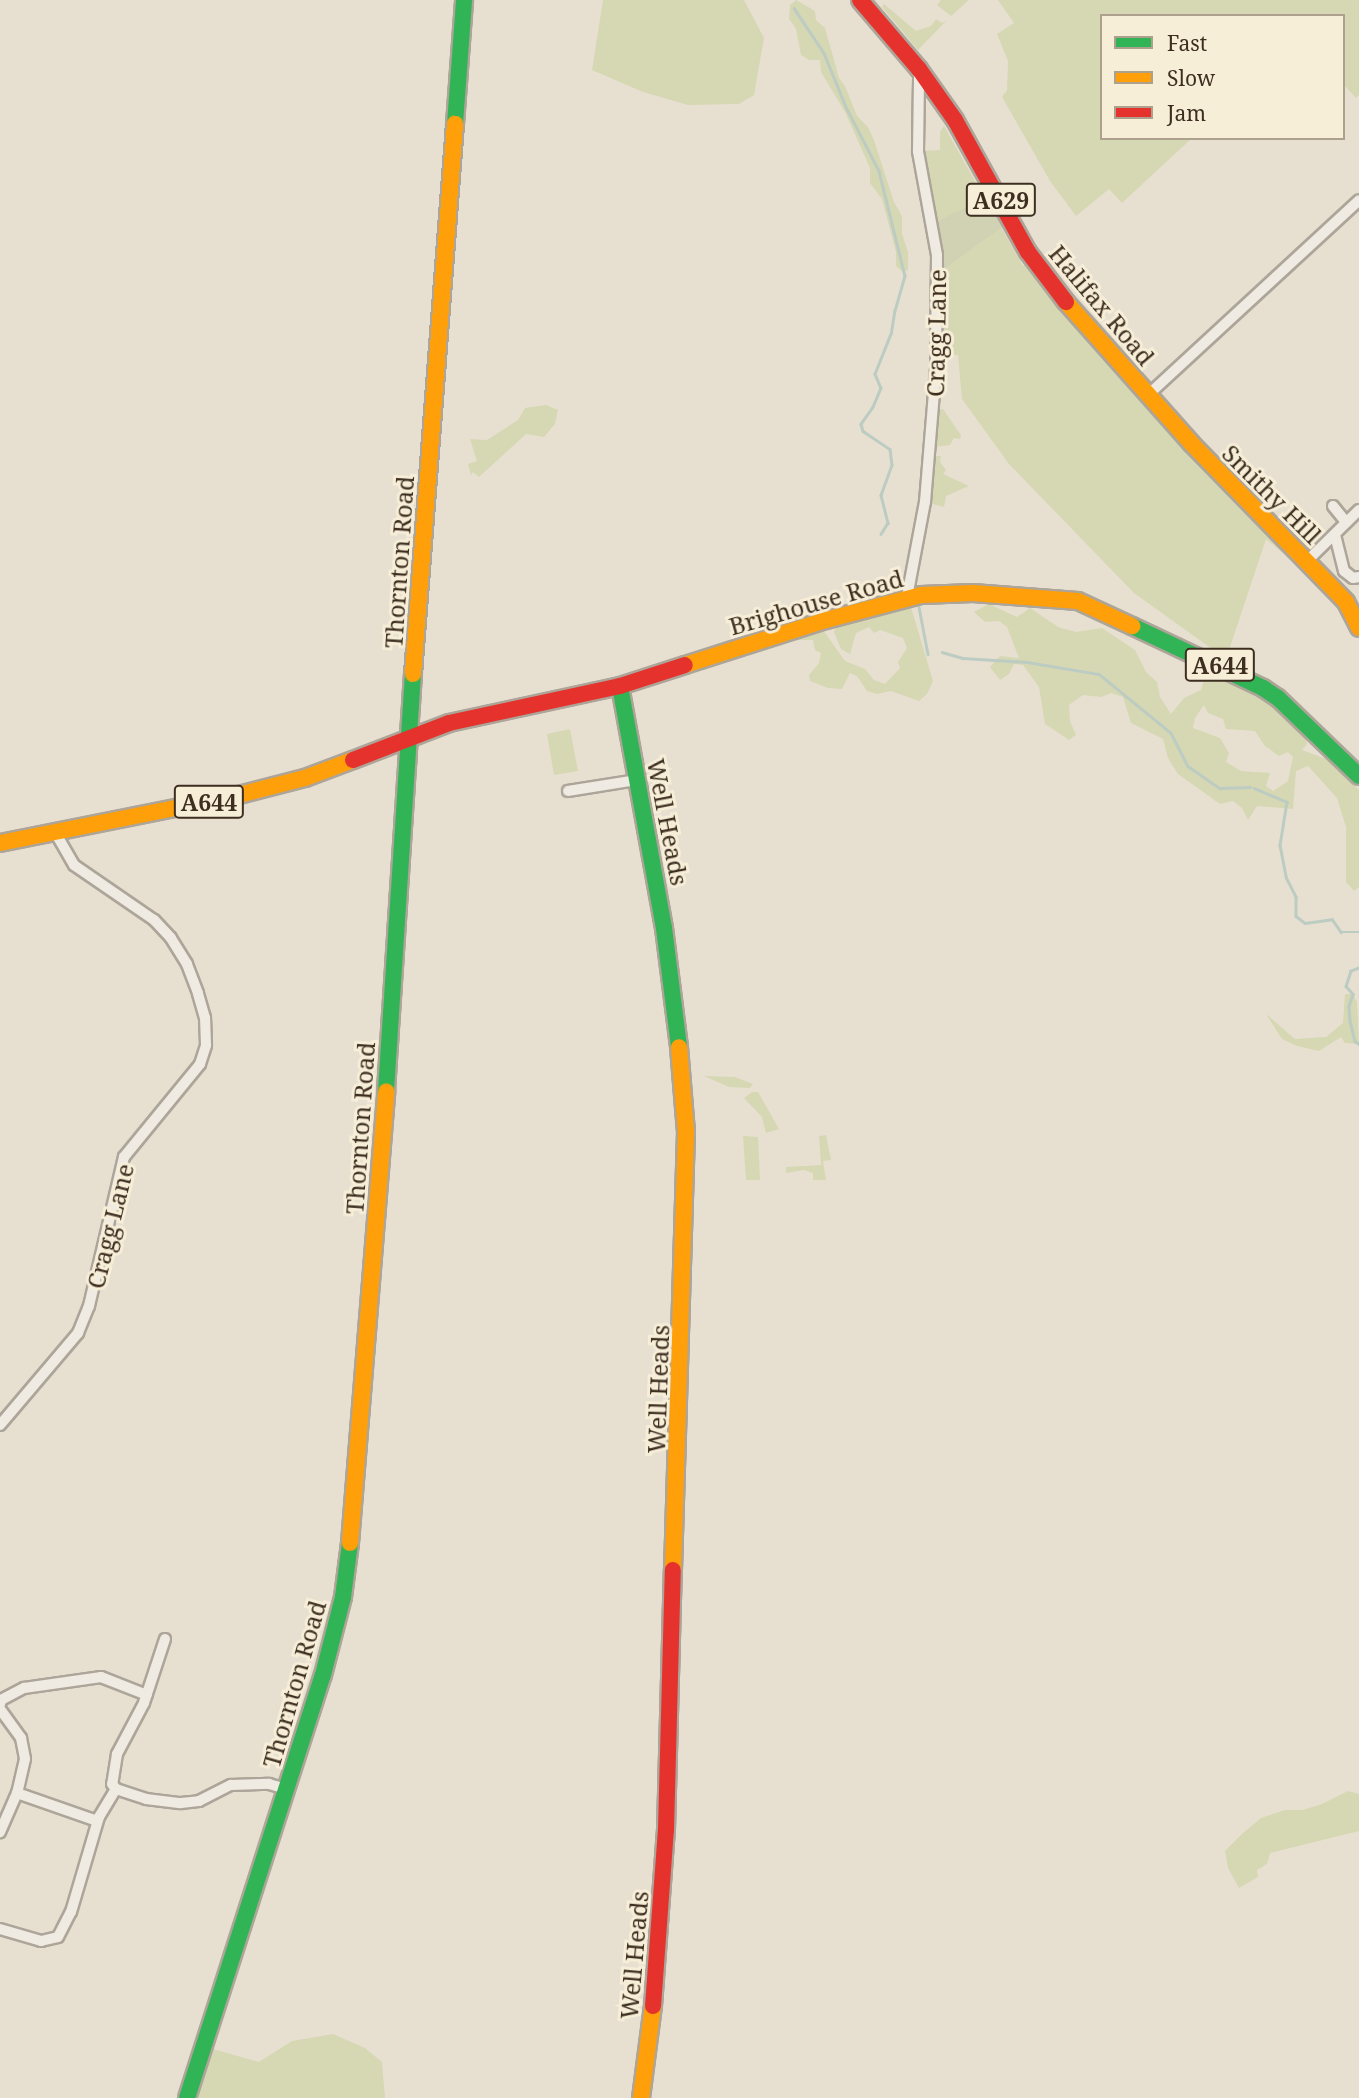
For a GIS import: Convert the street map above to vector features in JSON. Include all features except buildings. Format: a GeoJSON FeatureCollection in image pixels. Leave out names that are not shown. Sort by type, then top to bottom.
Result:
{"type":"FeatureCollection","features":[{"type":"Feature","properties":{"kind":"main road","name":"Thornton Road"},"geometry":{"type":"LineString","coordinates":[[187,2098],[323,1675],[343,1597],[354,1513],[362,1376],[379,1205],[401,838],[411,735],[464,0]]}},
{"type":"Feature","properties":{"kind":"main road","name":"Halifax Road"},"geometry":{"type":"LineString","coordinates":[[860,0],[919,69],[955,120],[1028,252],[1048,282],[1148,395]]}},
{"type":"Feature","properties":{"kind":"main road","name":"Smithy Hill"},"geometry":{"type":"LineString","coordinates":[[1148,395],[1238,493],[1346,602],[1359,628]]}},
{"type":"Feature","properties":{"kind":"main road","name":"Brighouse Road"},"geometry":{"type":"LineString","coordinates":[[411,735],[468,718],[620,686],[907,597],[973,593],[1078,601],[1263,688],[1359,776]]}},
{"type":"Feature","properties":{"kind":"main road","name":"Well Heads"},"geometry":{"type":"LineString","coordinates":[[620,686],[664,928],[681,1063],[686,1132],[665,1849],[652,2020],[641,2098]]}},
{"type":"Feature","properties":{"kind":"main road","name":"A644"},"geometry":{"type":"LineString","coordinates":[[0,843],[231,797],[305,778],[411,735]]}},
{"type":"Feature","properties":{"kind":"street","name":"Cragg Lane"},"geometry":{"type":"LineString","coordinates":[[907,597],[925,502],[936,369],[937,255],[918,151],[919,69]]}},
{"type":"Feature","properties":{"kind":"street"},"geometry":{"type":"LineString","coordinates":[[1148,395],[1359,201]]}},
{"type":"Feature","properties":{"kind":"street"},"geometry":{"type":"LineString","coordinates":[[1333,506],[1346,522]]}},
{"type":"Feature","properties":{"kind":"street"},"geometry":{"type":"LineString","coordinates":[[1307,561],[1359,510]]}},
{"type":"Feature","properties":{"kind":"street"},"geometry":{"type":"LineString","coordinates":[[1335,535],[1344,571],[1353,578],[1359,578]]}},
{"type":"Feature","properties":{"kind":"street"},"geometry":{"type":"LineString","coordinates":[[568,790],[637,780]]}},
{"type":"Feature","properties":{"kind":"street","name":"Cragg Lane"},"geometry":{"type":"LineString","coordinates":[[0,1425],[78,1333],[89,1306],[124,1157],[200,1064],[206,1045],[205,1018],[198,993],[187,964],[171,938],[154,920],[74,865],[55,832]]}},
{"type":"Feature","properties":{"kind":"street"},"geometry":{"type":"LineString","coordinates":[[116,1789],[112,1778],[117,1754],[148,1695],[165,1639]]}},
{"type":"Feature","properties":{"kind":"street"},"geometry":{"type":"LineString","coordinates":[[0,1832],[17,1793],[25,1751],[0,1707],[1,1700],[24,1688],[101,1677],[148,1695]]}},
{"type":"Feature","properties":{"kind":"street"},"geometry":{"type":"LineString","coordinates":[[116,1789],[146,1799],[181,1803],[199,1801],[231,1785],[269,1784],[286,1789]]}},
{"type":"Feature","properties":{"kind":"street"},"geometry":{"type":"LineString","coordinates":[[0,1928],[41,1941],[58,1937],[71,1912],[97,1821],[116,1789]]}},
{"type":"Feature","properties":{"kind":"street"},"geometry":{"type":"LineString","coordinates":[[17,1793],[97,1821]]}},
{"type":"Feature","properties":{"kind":"green space"},"geometry":{"type":"Polygon","coordinates":[[[603,0],[744,0],[764,38],[754,95],[739,104],[688,105],[643,92],[592,70],[603,0]]]}},
{"type":"Feature","properties":{"kind":"green space"},"geometry":{"type":"Polygon","coordinates":[[[796,0],[815,11],[816,20],[825,28],[839,78],[857,116],[868,127],[874,140],[894,202],[902,216],[908,270],[903,272],[896,266],[896,252],[882,199],[870,183],[870,168],[845,112],[821,72],[820,60],[809,60],[801,55],[796,29],[789,19],[790,5],[796,0]]]}},
{"type":"Feature","properties":{"kind":"green space"},"geometry":{"type":"Polygon","coordinates":[[[941,0],[969,0],[951,16],[937,5],[941,0]]]}},
{"type":"Feature","properties":{"kind":"green space"},"geometry":{"type":"Polygon","coordinates":[[[998,0],[1359,0],[1359,95],[1356,98],[1345,86],[1345,14],[1100,14],[1100,140],[1190,140],[1122,203],[1109,189],[1076,216],[1050,181],[1002,97],[1007,90],[1008,61],[997,34],[1014,23],[998,0]]]}},
{"type":"Feature","properties":{"kind":"green space"},"geometry":{"type":"Polygon","coordinates":[[[884,4],[916,31],[931,26],[936,19],[942,23],[947,20],[918,50],[882,7],[884,4]]]}},
{"type":"Feature","properties":{"kind":"green space"},"geometry":{"type":"Polygon","coordinates":[[[944,126],[1023,266],[1027,264],[1304,571],[1266,539],[1226,659],[1134,593],[1009,464],[962,399],[958,355],[943,355],[941,260],[922,151],[940,150],[940,132],[944,126]]]}},
{"type":"Feature","properties":{"kind":"green space"},"geometry":{"type":"Polygon","coordinates":[[[986,198],[1002,227],[941,271],[934,223],[986,198]]]}},
{"type":"Feature","properties":{"kind":"green space"},"geometry":{"type":"Polygon","coordinates":[[[546,405],[558,410],[555,424],[544,437],[526,434],[479,477],[473,472],[471,475],[468,464],[477,461],[470,439],[487,440],[518,420],[525,408],[546,405]]]}},
{"type":"Feature","properties":{"kind":"green space"},"geometry":{"type":"Polygon","coordinates":[[[943,409],[961,435],[960,439],[954,438],[950,445],[935,447],[937,410],[943,409]]]}},
{"type":"Feature","properties":{"kind":"green space"},"geometry":{"type":"Polygon","coordinates":[[[935,456],[941,456],[940,462],[946,470],[943,474],[969,486],[946,496],[944,507],[929,503],[935,456]]]}},
{"type":"Feature","properties":{"kind":"green space"},"geometry":{"type":"Polygon","coordinates":[[[910,604],[933,681],[927,694],[919,701],[891,691],[877,694],[867,691],[857,676],[850,673],[842,689],[828,688],[810,681],[809,675],[819,663],[821,653],[815,650],[813,640],[793,640],[792,636],[821,627],[845,661],[865,669],[874,680],[885,684],[900,668],[898,662],[907,648],[903,638],[880,630],[874,633],[869,627],[856,633],[850,654],[841,649],[834,632],[837,622],[910,604]]]}},
{"type":"Feature","properties":{"kind":"green space"},"geometry":{"type":"Polygon","coordinates":[[[989,604],[1017,617],[1030,608],[1058,627],[1076,632],[1102,628],[1135,650],[1146,672],[1157,682],[1160,697],[1171,714],[1184,698],[1201,690],[1205,676],[1212,669],[1272,703],[1305,733],[1307,744],[1302,750],[1329,760],[1359,790],[1359,887],[1354,891],[1346,882],[1346,827],[1337,798],[1308,766],[1296,771],[1293,809],[1257,806],[1248,820],[1242,808],[1233,801],[1220,804],[1178,774],[1168,758],[1163,739],[1131,723],[1123,697],[1111,693],[1101,697],[1083,695],[1069,705],[1070,721],[1076,735],[1069,740],[1045,724],[1039,687],[1023,665],[1014,664],[1009,674],[1000,680],[990,667],[1000,656],[1019,658],[1007,627],[999,621],[985,622],[974,612],[989,604]],[[1204,705],[1195,718],[1193,728],[1220,738],[1229,753],[1226,762],[1241,771],[1270,773],[1266,786],[1273,791],[1288,781],[1293,757],[1288,752],[1279,756],[1265,746],[1255,731],[1226,729],[1223,719],[1208,713],[1204,705]]]}},
{"type":"Feature","properties":{"kind":"green space"},"geometry":{"type":"Polygon","coordinates":[[[570,729],[578,771],[554,775],[547,734],[570,729]]]}},
{"type":"Feature","properties":{"kind":"green space"},"geometry":{"type":"Polygon","coordinates":[[[1345,994],[1353,994],[1357,1002],[1359,1044],[1345,1043],[1341,1037],[1319,1051],[1297,1046],[1282,1039],[1266,1014],[1295,1039],[1326,1037],[1343,1023],[1345,994]]]}},
{"type":"Feature","properties":{"kind":"green space"},"geometry":{"type":"Polygon","coordinates":[[[704,1076],[735,1077],[753,1084],[750,1088],[729,1087],[704,1076]]]}},
{"type":"Feature","properties":{"kind":"green space"},"geometry":{"type":"Polygon","coordinates":[[[752,1092],[758,1092],[779,1129],[766,1133],[762,1117],[744,1098],[752,1092]]]}},
{"type":"Feature","properties":{"kind":"green space"},"geometry":{"type":"Polygon","coordinates":[[[826,1135],[831,1160],[823,1161],[826,1180],[813,1180],[813,1173],[804,1170],[786,1173],[786,1167],[821,1165],[819,1136],[826,1135]]]}},
{"type":"Feature","properties":{"kind":"green space"},"geometry":{"type":"Polygon","coordinates":[[[743,1136],[758,1137],[760,1180],[746,1180],[743,1136]]]}},
{"type":"Feature","properties":{"kind":"green space"},"geometry":{"type":"Polygon","coordinates":[[[1348,1791],[1359,1794],[1359,1831],[1270,1853],[1267,1864],[1257,1870],[1258,1877],[1239,1888],[1228,1868],[1225,1851],[1243,1833],[1261,1818],[1285,1810],[1303,1810],[1348,1791]]]}},
{"type":"Feature","properties":{"kind":"green space"},"geometry":{"type":"Polygon","coordinates":[[[333,2034],[365,2048],[382,2062],[385,2098],[197,2098],[213,2049],[259,2062],[292,2041],[333,2034]]]}},
{"type":"Feature","properties":{"kind":"waterway"},"geometry":{"type":"LineString","coordinates":[[794,8],[824,53],[846,107],[879,171],[905,276],[891,334],[875,374],[881,388],[873,407],[861,424],[863,431],[890,449],[892,465],[881,495],[888,523],[881,534]]}},
{"type":"Feature","properties":{"kind":"waterway"},"geometry":{"type":"LineString","coordinates":[[919,607],[928,654]]}},
{"type":"Feature","properties":{"kind":"waterway"},"geometry":{"type":"LineString","coordinates":[[942,652],[963,658],[1027,662],[1099,674],[1171,733],[1188,766],[1220,788],[1250,787]]}},
{"type":"Feature","properties":{"kind":"waterway"},"geometry":{"type":"LineString","coordinates":[[1254,788],[1287,802],[1280,845],[1286,877],[1296,897],[1296,916],[1305,923],[1332,919],[1341,932],[1359,932]]}},
{"type":"Feature","properties":{"kind":"waterway"},"geometry":{"type":"LineString","coordinates":[[1359,968],[1351,971],[1346,986],[1353,994],[1349,1006],[1350,1021],[1355,1041],[1359,1044]]}},
{"type":"Feature","properties":{"kind":"traffic: fast"},"geometry":{"type":"LineString","coordinates":[[455,124],[464,0]]}},
{"type":"Feature","properties":{"kind":"traffic: fast"},"geometry":{"type":"LineString","coordinates":[[1132,626],[1263,688],[1278,698],[1359,776]]}},
{"type":"Feature","properties":{"kind":"traffic: fast"},"geometry":{"type":"LineString","coordinates":[[386,1091],[413,674]]}},
{"type":"Feature","properties":{"kind":"traffic: fast"},"geometry":{"type":"LineString","coordinates":[[620,686],[664,928],[679,1047]]}},
{"type":"Feature","properties":{"kind":"traffic: fast"},"geometry":{"type":"LineString","coordinates":[[187,2098],[323,1675],[343,1597],[350,1543]]}},
{"type":"Feature","properties":{"kind":"traffic: slow"},"geometry":{"type":"LineString","coordinates":[[413,674],[455,124]]}},
{"type":"Feature","properties":{"kind":"traffic: slow"},"geometry":{"type":"LineString","coordinates":[[1066,302],[1191,443],[1346,602],[1359,628]]}},
{"type":"Feature","properties":{"kind":"traffic: slow"},"geometry":{"type":"LineString","coordinates":[[685,665],[826,620],[921,595],[973,593],[1078,601],[1132,626]]}},
{"type":"Feature","properties":{"kind":"traffic: slow"},"geometry":{"type":"LineString","coordinates":[[0,843],[231,797],[305,778],[353,760]]}},
{"type":"Feature","properties":{"kind":"traffic: slow"},"geometry":{"type":"LineString","coordinates":[[673,1570],[686,1132],[679,1047]]}},
{"type":"Feature","properties":{"kind":"traffic: slow"},"geometry":{"type":"LineString","coordinates":[[350,1543],[386,1091]]}},
{"type":"Feature","properties":{"kind":"traffic: slow"},"geometry":{"type":"LineString","coordinates":[[641,2098],[653,2006]]}},
{"type":"Feature","properties":{"kind":"traffic: jam"},"geometry":{"type":"LineString","coordinates":[[860,0],[919,69],[955,120],[1028,252],[1066,302]]}},
{"type":"Feature","properties":{"kind":"traffic: jam"},"geometry":{"type":"LineString","coordinates":[[353,760],[449,723],[620,686],[685,665]]}},
{"type":"Feature","properties":{"kind":"traffic: jam"},"geometry":{"type":"LineString","coordinates":[[653,2006],[666,1830],[673,1570]]}}]}
